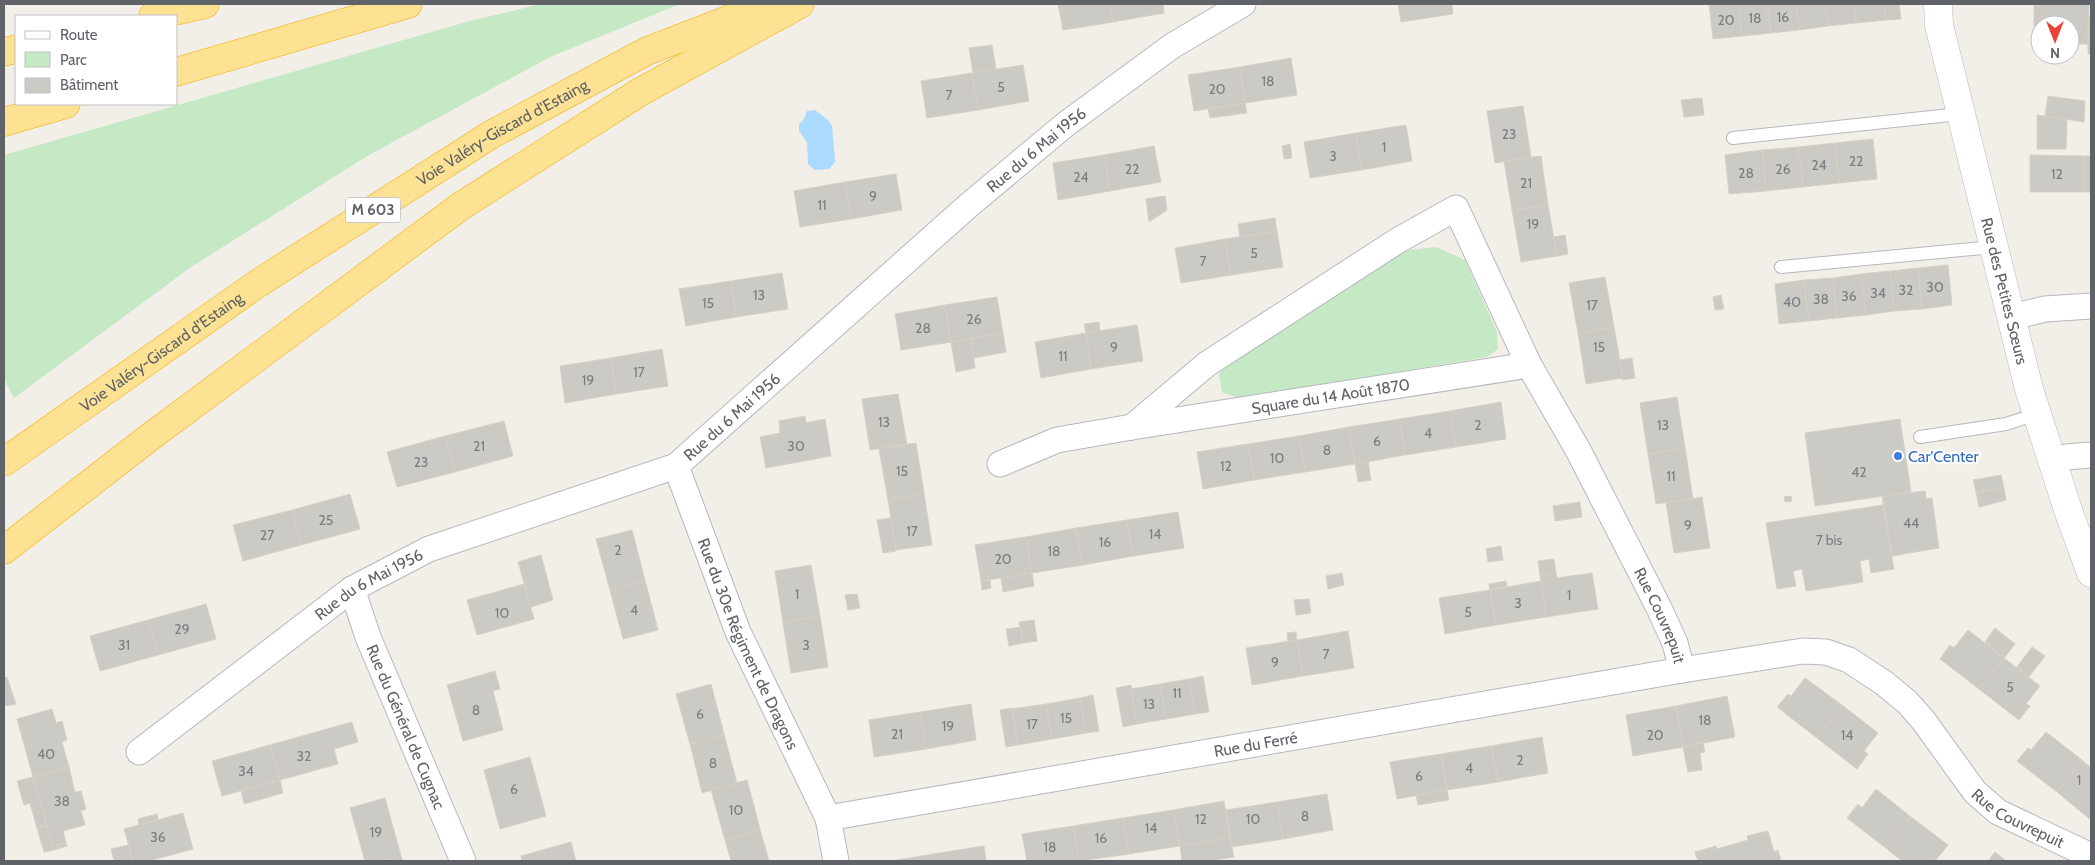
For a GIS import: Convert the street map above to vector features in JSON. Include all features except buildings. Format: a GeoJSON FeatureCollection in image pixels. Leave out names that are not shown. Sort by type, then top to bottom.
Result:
{"type":"FeatureCollection","features":[{"type":"Feature","properties":{"kind":"highway"},"geometry":{"type":"LineString","coordinates":[[157,15],[205,4]]}},
{"type":"Feature","properties":{"kind":"highway"},"geometry":{"type":"LineString","coordinates":[[178,71],[408,4]]}},
{"type":"Feature","properties":{"kind":"highway","name":"Voie Valéry-Giscard d'Estaing"},"geometry":{"type":"LineString","coordinates":[[4,462],[257,284],[492,134],[647,51],[769,4]]}},
{"type":"Feature","properties":{"kind":"highway"},"geometry":{"type":"LineString","coordinates":[[4,550],[150,437],[461,206],[640,92],[800,4]]}},
{"type":"Feature","properties":{"kind":"highway"},"geometry":{"type":"LineString","coordinates":[[4,122],[63,105]]}},
{"type":"Feature","properties":{"kind":"street","name":"Rue du 6 Mai 1956"},"geometry":{"type":"LineString","coordinates":[[139,752],[352,589],[429,549],[676,466],[969,205],[1066,124],[1172,46],[1243,4]]}},
{"type":"Feature","properties":{"kind":"street","name":"Rue des Petites Sœurs"},"geometry":{"type":"LineString","coordinates":[[1938,4],[1939,25],[1960,114],[2037,414],[2091,573]]}},
{"type":"Feature","properties":{"kind":"street","name":"Rue Couvrepuit"},"geometry":{"type":"LineString","coordinates":[[1132,427],[1207,364],[1397,241],[1456,208],[1530,365],[1578,450],[1659,608],[1675,643],[1682,670],[1803,651],[1826,652],[1849,660],[1884,682],[1907,702],[1923,720],[1975,792],[1998,812],[2091,856]]}},
{"type":"Feature","properties":{"kind":"street"},"geometry":{"type":"LineString","coordinates":[[2011,317],[2045,309],[2091,306]]}},
{"type":"Feature","properties":{"kind":"street","name":"Square du 14 Août 1870"},"geometry":{"type":"LineString","coordinates":[[1000,464],[1057,440],[1530,365]]}},
{"type":"Feature","properties":{"kind":"street"},"geometry":{"type":"LineString","coordinates":[[2052,462],[2066,457],[2091,455]]}},
{"type":"Feature","properties":{"kind":"street","name":"Rue du 30e Régiment de Dragons"},"geometry":{"type":"LineString","coordinates":[[676,466],[738,632],[828,818]]}},
{"type":"Feature","properties":{"kind":"street","name":"Rue du Général de Cugnac"},"geometry":{"type":"LineString","coordinates":[[352,589],[368,637],[463,861]]}},
{"type":"Feature","properties":{"kind":"street","name":"Rue du Ferré"},"geometry":{"type":"LineString","coordinates":[[828,818],[1682,670]]}},
{"type":"Feature","properties":{"kind":"street"},"geometry":{"type":"LineString","coordinates":[[828,818],[836,861]]}},
{"type":"Feature","properties":{"kind":"lane"},"geometry":{"type":"LineString","coordinates":[[1733,138],[1960,114]]}},
{"type":"Feature","properties":{"kind":"lane"},"geometry":{"type":"LineString","coordinates":[[1781,267],[1993,246]]}},
{"type":"Feature","properties":{"kind":"lane"},"geometry":{"type":"LineString","coordinates":[[1920,437],[2006,424],[2037,414]]}},
{"type":"Feature","properties":{"kind":"green space"},"geometry":{"type":"Polygon","coordinates":[[[541,4],[680,4],[550,57],[369,155],[191,267],[14,398],[4,379],[4,155],[470,21],[541,4]]]}},
{"type":"Feature","properties":{"kind":"green space"},"geometry":{"type":"Polygon","coordinates":[[[1436,247],[1465,260],[1497,332],[1498,349],[1487,357],[1239,398],[1222,392],[1219,375],[1225,364],[1400,251],[1436,247]]]}},
{"type":"Feature","properties":{"kind":"water"},"geometry":{"type":"Polygon","coordinates":[[[815,110],[828,120],[832,126],[835,162],[829,169],[815,170],[808,164],[807,142],[799,131],[799,124],[804,119],[807,111],[815,110]]]}},
{"type":"Feature","properties":{"kind":"place","name":"Car'Center"},"geometry":{"type":"Point","coordinates":[1898,456]}}]}
